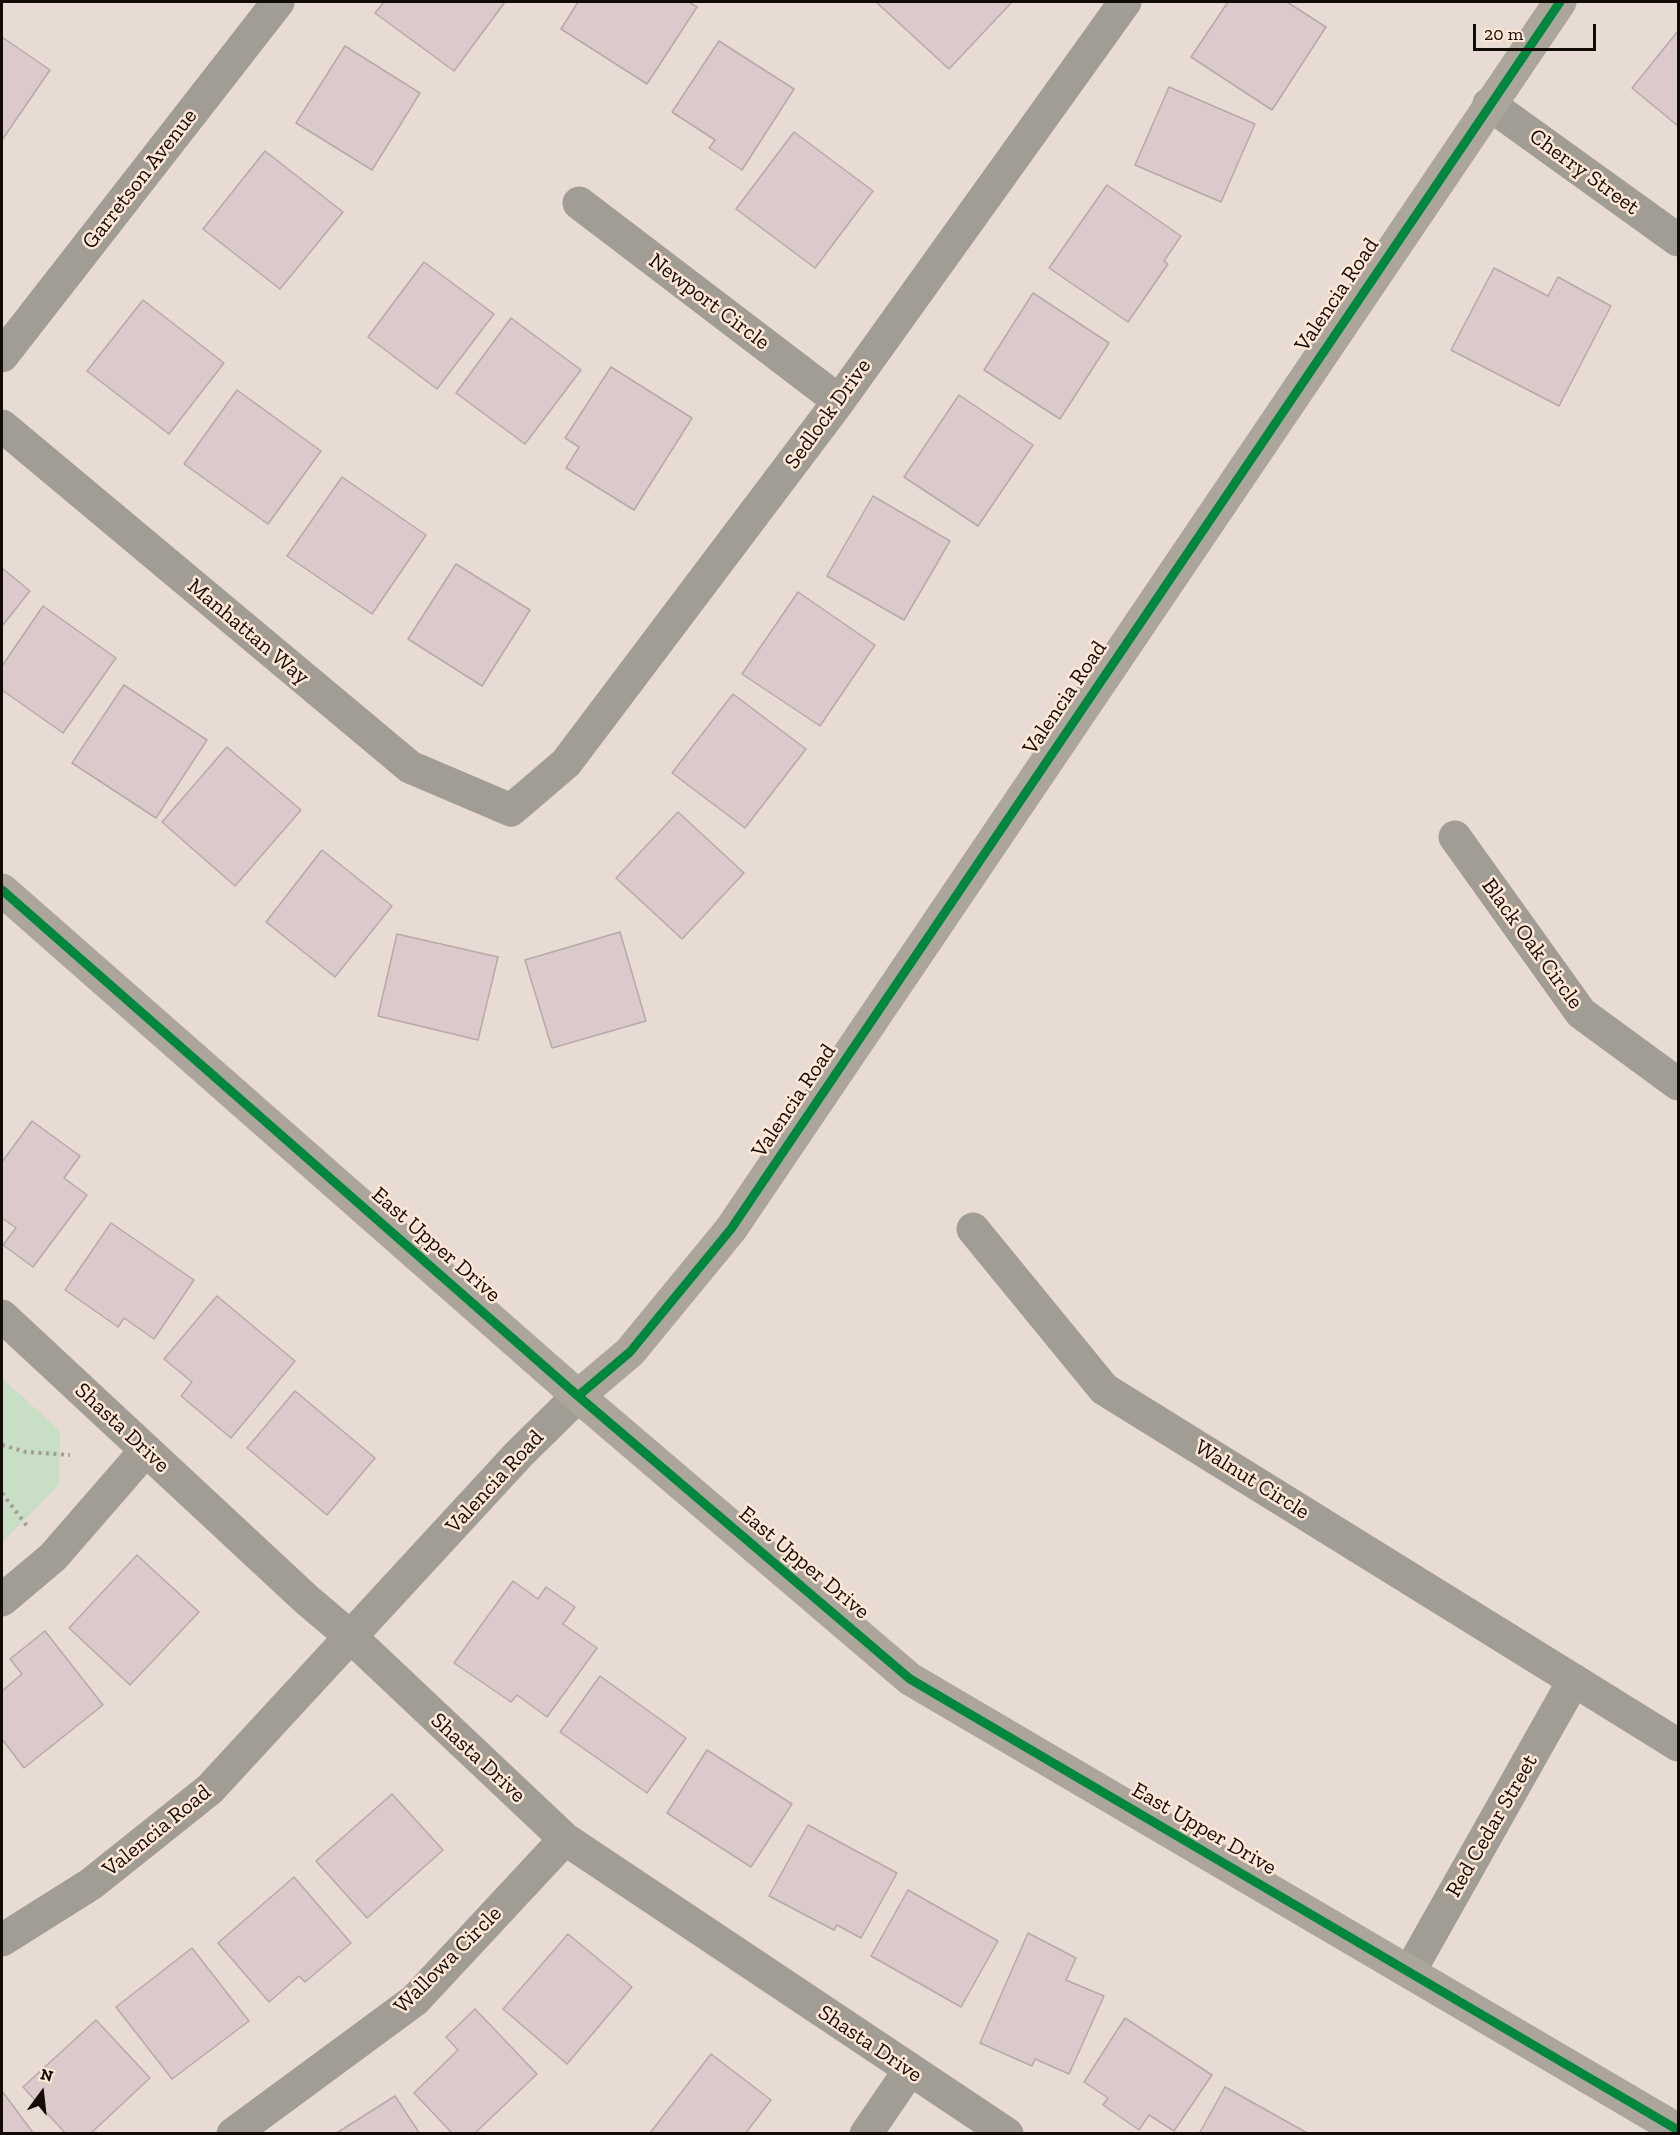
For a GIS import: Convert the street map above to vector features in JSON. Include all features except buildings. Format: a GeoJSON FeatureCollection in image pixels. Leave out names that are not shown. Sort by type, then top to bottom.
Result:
{"type":"FeatureCollection","features":[{"type":"Feature","properties":{"kind":"main road","name":"Valencia Road"},"geometry":{"type":"LineString","coordinates":[[578,1396],[630,1352],[731,1229],[1560,2]]}},
{"type":"Feature","properties":{"kind":"main road","name":"East Upper Drive"},"geometry":{"type":"LineString","coordinates":[[2,890],[578,1396],[910,1678],[1678,2130]]}},
{"type":"Feature","properties":{"kind":"street","name":"Garretson Avenue"},"geometry":{"type":"LineString","coordinates":[[2,356],[278,2]]}},
{"type":"Feature","properties":{"kind":"street","name":"Sedlock Drive"},"geometry":{"type":"LineString","coordinates":[[511,810],[566,763],[839,401],[1125,2]]}},
{"type":"Feature","properties":{"kind":"street","name":"Cherry Street"},"geometry":{"type":"LineString","coordinates":[[1489,104],[1678,240]]}},
{"type":"Feature","properties":{"kind":"street","name":"Newport Circle"},"geometry":{"type":"LineString","coordinates":[[579,203],[839,401]]}},
{"type":"Feature","properties":{"kind":"street","name":"Manhattan Way"},"geometry":{"type":"LineString","coordinates":[[2,426],[410,767],[511,810]]}},
{"type":"Feature","properties":{"kind":"street","name":"Black Oak Circle"},"geometry":{"type":"LineString","coordinates":[[1455,837],[1581,1013],[1678,1084]]}},
{"type":"Feature","properties":{"kind":"street","name":"Walnut Circle"},"geometry":{"type":"LineString","coordinates":[[973,1229],[1104,1389],[1678,1745]]}},
{"type":"Feature","properties":{"kind":"street","name":"Shasta Drive"},"geometry":{"type":"LineString","coordinates":[[2,1316],[306,1599],[352,1638],[565,1839],[909,2071],[1007,2133]]}},
{"type":"Feature","properties":{"kind":"street","name":"Valencia Road"},"geometry":{"type":"LineString","coordinates":[[2,1940],[91,1884],[210,1789],[352,1638],[519,1454],[578,1396]]}},
{"type":"Feature","properties":{"kind":"street"},"geometry":{"type":"LineString","coordinates":[[2,1600],[53,1557],[146,1450]]}},
{"type":"Feature","properties":{"kind":"street","name":"Red Cedar Street"},"geometry":{"type":"LineString","coordinates":[[1410,1971],[1575,1680]]}},
{"type":"Feature","properties":{"kind":"street","name":"Wallowa Circle"},"geometry":{"type":"LineString","coordinates":[[233,2133],[415,2000],[565,1839]]}},
{"type":"Feature","properties":{"kind":"street"},"geometry":{"type":"LineString","coordinates":[[866,2133],[909,2071]]}},
{"type":"Feature","properties":{"kind":"path"},"geometry":{"type":"LineString","coordinates":[[2,1454],[3,1446],[26,1452],[70,1455]]}},
{"type":"Feature","properties":{"kind":"path"},"geometry":{"type":"LineString","coordinates":[[2,1492],[27,1526]]}},
{"type":"Feature","properties":{"kind":"green space"},"geometry":{"type":"Polygon","coordinates":[[[2,1378],[60,1431],[59,1485],[2,1543],[2,1378]]]}},
{"type":"Feature","properties":{"kind":"cycle path"},"geometry":{"type":"LineString","coordinates":[[578,1396],[630,1352],[731,1229],[1560,2]]}},
{"type":"Feature","properties":{"kind":"cycle path"},"geometry":{"type":"LineString","coordinates":[[2,890],[578,1396],[910,1679],[1678,2130]]}}]}
